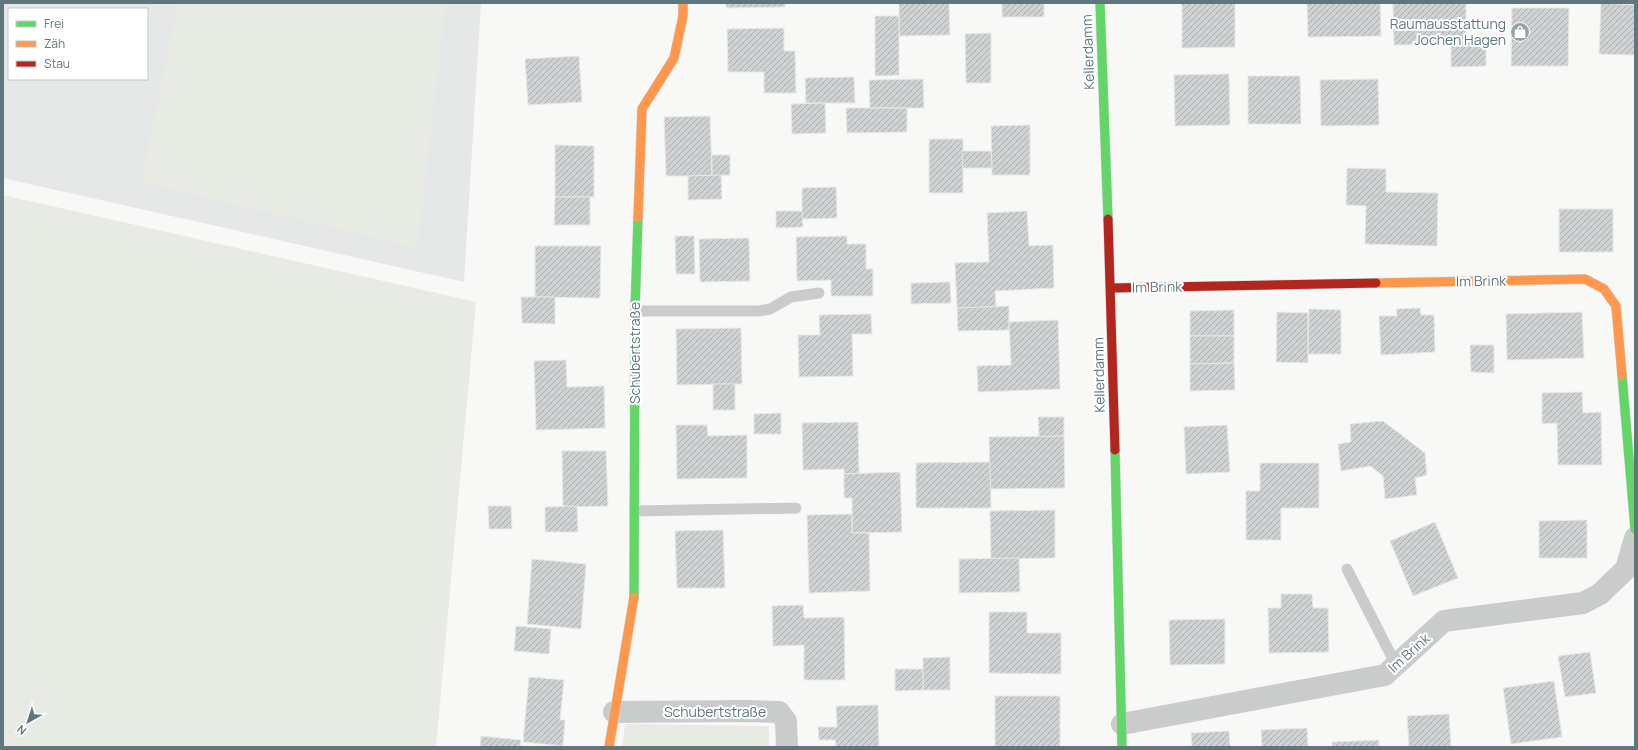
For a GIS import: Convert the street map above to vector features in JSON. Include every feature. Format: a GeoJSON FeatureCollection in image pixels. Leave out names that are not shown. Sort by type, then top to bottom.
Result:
{"type":"FeatureCollection","features":[{"type":"Feature","properties":{"kind":"street","name":"Schubertstraße"},"geometry":{"type":"LineString","coordinates":[[609,747],[635,591],[635,311],[642,109],[674,58],[683,16],[683,3]]}},
{"type":"Feature","properties":{"kind":"street","name":"Kellerdamm"},"geometry":{"type":"LineString","coordinates":[[1100,3],[1110,288],[1122,747]]}},
{"type":"Feature","properties":{"kind":"street","name":"Im Brink"},"geometry":{"type":"LineString","coordinates":[[1110,288],[1585,279],[1604,289],[1616,306],[1635,529]]}},
{"type":"Feature","properties":{"kind":"street","name":"Im Brink"},"geometry":{"type":"LineString","coordinates":[[1122,724],[1385,675],[1444,621],[1583,603],[1600,594],[1626,569],[1635,538]]}},
{"type":"Feature","properties":{"kind":"street","name":"Schubertstraße"},"geometry":{"type":"LineString","coordinates":[[614,712],[779,712],[786,721],[787,747]]}},
{"type":"Feature","properties":{"kind":"lane"},"geometry":{"type":"LineString","coordinates":[[635,311],[759,311],[770,309],[791,297],[819,293]]}},
{"type":"Feature","properties":{"kind":"lane"},"geometry":{"type":"LineString","coordinates":[[635,511],[796,508]]}},
{"type":"Feature","properties":{"kind":"lane"},"geometry":{"type":"LineString","coordinates":[[1347,569],[1396,665]]}},
{"type":"Feature","properties":{"kind":"shaded area"},"geometry":{"type":"Polygon","coordinates":[[[3,3],[481,3],[464,282],[3,178],[3,3]]]}},
{"type":"Feature","properties":{"kind":"shaded area"},"geometry":{"type":"Polygon","coordinates":[[[178,3],[446,3],[417,248],[141,182],[178,3]]]}},
{"type":"Feature","properties":{"kind":"shaded area"},"geometry":{"type":"Polygon","coordinates":[[[3,195],[476,302],[436,747],[3,747],[3,195]]]}},
{"type":"Feature","properties":{"kind":"shaded area"},"geometry":{"type":"Polygon","coordinates":[[[625,724],[769,726],[769,747],[622,747],[625,724]]]}},
{"type":"Feature","properties":{"kind":"building"},"geometry":{"type":"Polygon","coordinates":[[[726,3],[785,3],[785,7],[726,8],[726,3]]]}},
{"type":"Feature","properties":{"kind":"building"},"geometry":{"type":"Polygon","coordinates":[[[899,3],[949,3],[950,35],[899,36],[899,3]]]}},
{"type":"Feature","properties":{"kind":"building"},"geometry":{"type":"Polygon","coordinates":[[[1002,3],[1044,3],[1044,17],[1002,17],[1002,3]]]}},
{"type":"Feature","properties":{"kind":"building"},"geometry":{"type":"Polygon","coordinates":[[[1182,3],[1235,3],[1235,47],[1182,48],[1182,3]]]}},
{"type":"Feature","properties":{"kind":"building"},"geometry":{"type":"Polygon","coordinates":[[[1307,3],[1380,3],[1381,36],[1308,37],[1307,3]]]}},
{"type":"Feature","properties":{"kind":"building"},"geometry":{"type":"Polygon","coordinates":[[[1466,3],[1466,37],[1486,37],[1486,66],[1451,67],[1451,44],[1394,45],[1393,4],[1466,3]]]}},
{"type":"Feature","properties":{"kind":"building"},"geometry":{"type":"Polygon","coordinates":[[[1601,3],[1635,5],[1635,55],[1599,54],[1601,3]]]}},
{"type":"Feature","properties":{"kind":"building"},"geometry":{"type":"Polygon","coordinates":[[[1512,8],[1569,8],[1568,66],[1511,66],[1512,8]]]}},
{"type":"Feature","properties":{"kind":"building"},"geometry":{"type":"Polygon","coordinates":[[[875,16],[899,16],[899,75],[875,76],[875,16]]]}},
{"type":"Feature","properties":{"kind":"building"},"geometry":{"type":"Polygon","coordinates":[[[784,28],[784,51],[795,51],[796,93],[764,93],[764,72],[728,72],[727,29],[784,28]]]}},
{"type":"Feature","properties":{"kind":"building"},"geometry":{"type":"Polygon","coordinates":[[[991,33],[991,83],[966,83],[965,34],[991,33]]]}},
{"type":"Feature","properties":{"kind":"building"},"geometry":{"type":"Polygon","coordinates":[[[579,56],[582,102],[528,105],[525,59],[579,56]]]}},
{"type":"Feature","properties":{"kind":"building"},"geometry":{"type":"Polygon","coordinates":[[[1229,74],[1230,125],[1175,126],[1174,75],[1229,74]]]}},
{"type":"Feature","properties":{"kind":"building"},"geometry":{"type":"Polygon","coordinates":[[[1248,76],[1300,76],[1301,124],[1248,124],[1248,76]]]}},
{"type":"Feature","properties":{"kind":"building"},"geometry":{"type":"Polygon","coordinates":[[[854,77],[855,103],[806,103],[805,78],[854,77]]]}},
{"type":"Feature","properties":{"kind":"building"},"geometry":{"type":"Polygon","coordinates":[[[923,79],[924,108],[870,108],[869,80],[923,79]]]}},
{"type":"Feature","properties":{"kind":"building"},"geometry":{"type":"Polygon","coordinates":[[[1378,79],[1379,125],[1321,126],[1320,80],[1378,79]]]}},
{"type":"Feature","properties":{"kind":"building"},"geometry":{"type":"Polygon","coordinates":[[[825,103],[826,133],[792,134],[791,104],[825,103]]]}},
{"type":"Feature","properties":{"kind":"building"},"geometry":{"type":"Polygon","coordinates":[[[846,108],[907,108],[907,132],[847,133],[846,108]]]}},
{"type":"Feature","properties":{"kind":"building"},"geometry":{"type":"Polygon","coordinates":[[[710,116],[712,176],[666,176],[664,117],[710,116]]]}},
{"type":"Feature","properties":{"kind":"building"},"geometry":{"type":"Polygon","coordinates":[[[1030,125],[1030,175],[992,175],[991,126],[1030,125]]]}},
{"type":"Feature","properties":{"kind":"building"},"geometry":{"type":"Polygon","coordinates":[[[929,139],[963,139],[963,193],[929,193],[929,139]]]}},
{"type":"Feature","properties":{"kind":"building"},"geometry":{"type":"Polygon","coordinates":[[[555,145],[594,146],[594,197],[555,197],[555,145]]]}},
{"type":"Feature","properties":{"kind":"building"},"geometry":{"type":"Polygon","coordinates":[[[962,151],[991,151],[992,168],[963,168],[962,151]]]}},
{"type":"Feature","properties":{"kind":"building"},"geometry":{"type":"Polygon","coordinates":[[[712,155],[730,155],[730,175],[712,176],[712,155]]]}},
{"type":"Feature","properties":{"kind":"building"},"geometry":{"type":"Polygon","coordinates":[[[1347,168],[1386,169],[1386,192],[1438,193],[1437,246],[1365,244],[1366,206],[1346,205],[1347,168]]]}},
{"type":"Feature","properties":{"kind":"building"},"geometry":{"type":"Polygon","coordinates":[[[721,175],[722,199],[688,200],[688,176],[721,175]]]}},
{"type":"Feature","properties":{"kind":"building"},"geometry":{"type":"Polygon","coordinates":[[[836,187],[837,218],[802,219],[802,188],[836,187]]]}},
{"type":"Feature","properties":{"kind":"building"},"geometry":{"type":"Polygon","coordinates":[[[555,197],[590,197],[590,225],[554,225],[555,197]]]}},
{"type":"Feature","properties":{"kind":"building"},"geometry":{"type":"Polygon","coordinates":[[[1559,209],[1613,209],[1613,252],[1559,252],[1559,209]]]}},
{"type":"Feature","properties":{"kind":"building"},"geometry":{"type":"Polygon","coordinates":[[[776,211],[802,211],[803,227],[776,228],[776,211]]]}},
{"type":"Feature","properties":{"kind":"building"},"geometry":{"type":"Polygon","coordinates":[[[1027,211],[1029,246],[1053,245],[1054,288],[995,291],[996,307],[957,308],[955,263],[989,262],[987,213],[1027,211]]]}},
{"type":"Feature","properties":{"kind":"building"},"geometry":{"type":"Polygon","coordinates":[[[675,236],[694,236],[695,274],[676,274],[675,236]]]}},
{"type":"Feature","properties":{"kind":"building"},"geometry":{"type":"Polygon","coordinates":[[[847,236],[847,244],[866,244],[866,269],[873,269],[873,296],[831,296],[831,280],[797,281],[796,237],[847,236]]]}},
{"type":"Feature","properties":{"kind":"building"},"geometry":{"type":"Polygon","coordinates":[[[749,238],[750,281],[700,282],[699,239],[749,238]]]}},
{"type":"Feature","properties":{"kind":"building"},"geometry":{"type":"Polygon","coordinates":[[[535,246],[601,246],[600,298],[535,297],[535,246]]]}},
{"type":"Feature","properties":{"kind":"building"},"geometry":{"type":"Polygon","coordinates":[[[950,282],[951,303],[911,304],[911,283],[950,282]]]}},
{"type":"Feature","properties":{"kind":"building"},"geometry":{"type":"Polygon","coordinates":[[[521,297],[555,297],[555,324],[522,323],[521,297]]]}},
{"type":"Feature","properties":{"kind":"building"},"geometry":{"type":"Polygon","coordinates":[[[1009,306],[1009,330],[958,331],[957,308],[1009,306]]]}},
{"type":"Feature","properties":{"kind":"building"},"geometry":{"type":"Polygon","coordinates":[[[1420,308],[1421,315],[1434,315],[1435,352],[1381,355],[1379,316],[1397,316],[1396,309],[1420,308]]]}},
{"type":"Feature","properties":{"kind":"building"},"geometry":{"type":"Polygon","coordinates":[[[1309,309],[1341,310],[1341,354],[1308,354],[1309,309]]]}},
{"type":"Feature","properties":{"kind":"building"},"geometry":{"type":"Polygon","coordinates":[[[1234,310],[1234,336],[1190,336],[1190,311],[1234,310]]]}},
{"type":"Feature","properties":{"kind":"building"},"geometry":{"type":"Polygon","coordinates":[[[1277,312],[1308,313],[1308,363],[1276,362],[1277,312]]]}},
{"type":"Feature","properties":{"kind":"building"},"geometry":{"type":"Polygon","coordinates":[[[1582,312],[1584,358],[1507,360],[1506,314],[1582,312]]]}},
{"type":"Feature","properties":{"kind":"building"},"geometry":{"type":"Polygon","coordinates":[[[871,314],[872,334],[852,334],[853,376],[799,377],[798,335],[820,335],[819,315],[871,314]]]}},
{"type":"Feature","properties":{"kind":"building"},"geometry":{"type":"Polygon","coordinates":[[[1058,320],[1060,389],[978,392],[977,366],[1011,365],[1009,322],[1058,320]]]}},
{"type":"Feature","properties":{"kind":"building"},"geometry":{"type":"Polygon","coordinates":[[[741,328],[742,384],[677,385],[676,329],[741,328]]]}},
{"type":"Feature","properties":{"kind":"building"},"geometry":{"type":"Polygon","coordinates":[[[1190,336],[1234,336],[1234,363],[1190,364],[1190,336]]]}},
{"type":"Feature","properties":{"kind":"building"},"geometry":{"type":"Polygon","coordinates":[[[1470,345],[1494,345],[1494,373],[1471,372],[1470,345]]]}},
{"type":"Feature","properties":{"kind":"building"},"geometry":{"type":"Polygon","coordinates":[[[566,360],[567,387],[604,386],[605,428],[536,430],[534,361],[566,360]]]}},
{"type":"Feature","properties":{"kind":"building"},"geometry":{"type":"Polygon","coordinates":[[[1234,363],[1235,390],[1190,391],[1190,364],[1234,363]]]}},
{"type":"Feature","properties":{"kind":"building"},"geometry":{"type":"Polygon","coordinates":[[[713,384],[735,384],[735,410],[713,410],[713,384]]]}},
{"type":"Feature","properties":{"kind":"building"},"geometry":{"type":"Polygon","coordinates":[[[1582,392],[1583,413],[1601,412],[1602,465],[1558,465],[1557,423],[1542,424],[1542,393],[1582,392]]]}},
{"type":"Feature","properties":{"kind":"building"},"geometry":{"type":"Polygon","coordinates":[[[781,413],[781,434],[754,434],[754,414],[781,413]]]}},
{"type":"Feature","properties":{"kind":"building"},"geometry":{"type":"Polygon","coordinates":[[[1038,417],[1064,417],[1064,436],[1039,437],[1038,417]]]}},
{"type":"Feature","properties":{"kind":"building"},"geometry":{"type":"Polygon","coordinates":[[[1383,421],[1425,453],[1427,475],[1415,478],[1417,495],[1385,499],[1383,476],[1370,466],[1341,471],[1338,444],[1351,442],[1350,424],[1383,421]]]}},
{"type":"Feature","properties":{"kind":"building"},"geometry":{"type":"Polygon","coordinates":[[[858,422],[859,473],[844,474],[844,469],[803,470],[802,423],[858,422]]]}},
{"type":"Feature","properties":{"kind":"building"},"geometry":{"type":"Polygon","coordinates":[[[676,425],[707,425],[708,436],[747,435],[747,478],[677,479],[676,425]]]}},
{"type":"Feature","properties":{"kind":"building"},"geometry":{"type":"Polygon","coordinates":[[[1227,425],[1230,472],[1186,474],[1184,427],[1227,425]]]}},
{"type":"Feature","properties":{"kind":"building"},"geometry":{"type":"Polygon","coordinates":[[[1064,436],[1065,488],[990,489],[989,437],[1064,436]]]}},
{"type":"Feature","properties":{"kind":"building"},"geometry":{"type":"Polygon","coordinates":[[[562,451],[606,451],[608,506],[563,507],[562,451]]]}},
{"type":"Feature","properties":{"kind":"building"},"geometry":{"type":"Polygon","coordinates":[[[990,462],[991,508],[916,508],[916,463],[990,462]]]}},
{"type":"Feature","properties":{"kind":"building"},"geometry":{"type":"Polygon","coordinates":[[[1260,463],[1319,463],[1319,508],[1281,508],[1281,540],[1246,540],[1246,491],[1260,491],[1260,463]]]}},
{"type":"Feature","properties":{"kind":"building"},"geometry":{"type":"Polygon","coordinates":[[[900,472],[902,532],[852,533],[852,498],[844,498],[844,474],[900,472]]]}},
{"type":"Feature","properties":{"kind":"building"},"geometry":{"type":"Polygon","coordinates":[[[488,506],[511,506],[512,529],[489,529],[488,506]]]}},
{"type":"Feature","properties":{"kind":"building"},"geometry":{"type":"Polygon","coordinates":[[[577,506],[578,532],[545,532],[545,507],[577,506]]]}},
{"type":"Feature","properties":{"kind":"building"},"geometry":{"type":"Polygon","coordinates":[[[1055,510],[1055,558],[991,559],[990,511],[1055,510]]]}},
{"type":"Feature","properties":{"kind":"building"},"geometry":{"type":"Polygon","coordinates":[[[852,514],[852,533],[869,533],[870,591],[809,593],[807,515],[852,514]]]}},
{"type":"Feature","properties":{"kind":"building"},"geometry":{"type":"Polygon","coordinates":[[[1587,520],[1587,558],[1539,558],[1539,521],[1587,520]]]}},
{"type":"Feature","properties":{"kind":"building"},"geometry":{"type":"Polygon","coordinates":[[[1435,522],[1458,578],[1413,596],[1390,541],[1435,522]]]}},
{"type":"Feature","properties":{"kind":"building"},"geometry":{"type":"Polygon","coordinates":[[[723,530],[725,588],[677,588],[675,531],[723,530]]]}},
{"type":"Feature","properties":{"kind":"building"},"geometry":{"type":"Polygon","coordinates":[[[1019,558],[1020,592],[959,593],[959,559],[1019,558]]]}},
{"type":"Feature","properties":{"kind":"building"},"geometry":{"type":"Polygon","coordinates":[[[532,559],[586,564],[581,629],[527,624],[532,559]]]}},
{"type":"Feature","properties":{"kind":"building"},"geometry":{"type":"Polygon","coordinates":[[[1281,594],[1312,594],[1313,608],[1328,608],[1329,652],[1269,653],[1268,608],[1281,608],[1281,594]]]}},
{"type":"Feature","properties":{"kind":"building"},"geometry":{"type":"Polygon","coordinates":[[[803,605],[804,618],[844,617],[845,680],[804,680],[804,645],[773,646],[772,606],[803,605]]]}},
{"type":"Feature","properties":{"kind":"building"},"geometry":{"type":"Polygon","coordinates":[[[989,612],[1027,612],[1027,633],[1061,633],[1061,674],[989,673],[989,612]]]}},
{"type":"Feature","properties":{"kind":"building"},"geometry":{"type":"Polygon","coordinates":[[[1225,619],[1225,664],[1170,665],[1169,620],[1225,619]]]}},
{"type":"Feature","properties":{"kind":"building"},"geometry":{"type":"Polygon","coordinates":[[[516,626],[551,629],[549,654],[514,651],[516,626]]]}},
{"type":"Feature","properties":{"kind":"building"},"geometry":{"type":"Polygon","coordinates":[[[1590,652],[1596,693],[1565,697],[1558,656],[1590,652]]]}},
{"type":"Feature","properties":{"kind":"building"},"geometry":{"type":"Polygon","coordinates":[[[950,657],[950,690],[923,690],[923,658],[950,657]]]}},
{"type":"Feature","properties":{"kind":"building"},"geometry":{"type":"Polygon","coordinates":[[[895,669],[923,669],[923,690],[895,691],[895,669]]]}},
{"type":"Feature","properties":{"kind":"building"},"geometry":{"type":"Polygon","coordinates":[[[529,677],[564,680],[560,720],[565,720],[563,746],[523,742],[529,677]]]}},
{"type":"Feature","properties":{"kind":"building"},"geometry":{"type":"Polygon","coordinates":[[[1554,681],[1562,737],[1511,744],[1503,688],[1554,681]]]}},
{"type":"Feature","properties":{"kind":"building"},"geometry":{"type":"Polygon","coordinates":[[[995,696],[1060,696],[1060,747],[995,747],[995,696]]]}},
{"type":"Feature","properties":{"kind":"building"},"geometry":{"type":"Polygon","coordinates":[[[878,705],[879,747],[836,747],[835,740],[819,740],[818,727],[837,727],[836,706],[878,705]]]}},
{"type":"Feature","properties":{"kind":"building"},"geometry":{"type":"Polygon","coordinates":[[[1449,714],[1451,747],[1409,747],[1407,716],[1449,714]]]}},
{"type":"Feature","properties":{"kind":"building"},"geometry":{"type":"Polygon","coordinates":[[[1307,728],[1308,747],[1262,747],[1261,730],[1307,728]]]}},
{"type":"Feature","properties":{"kind":"building"},"geometry":{"type":"Polygon","coordinates":[[[1229,731],[1230,747],[1192,747],[1191,733],[1229,731]]]}},
{"type":"Feature","properties":{"kind":"building"},"geometry":{"type":"Polygon","coordinates":[[[481,736],[521,740],[520,747],[480,747],[481,736]]]}},
{"type":"Feature","properties":{"kind":"building"},"geometry":{"type":"Polygon","coordinates":[[[1379,740],[1379,747],[1332,747],[1332,742],[1379,740]]]}},
{"type":"Feature","properties":{"kind":"traffic: fast"},"geometry":{"type":"LineString","coordinates":[[1100,3],[1108,219]]}},
{"type":"Feature","properties":{"kind":"traffic: fast"},"geometry":{"type":"LineString","coordinates":[[634,597],[635,311],[638,218]]}},
{"type":"Feature","properties":{"kind":"traffic: fast"},"geometry":{"type":"LineString","coordinates":[[1622,375],[1635,529]]}},
{"type":"Feature","properties":{"kind":"traffic: fast"},"geometry":{"type":"LineString","coordinates":[[1115,450],[1122,747]]}},
{"type":"Feature","properties":{"kind":"traffic: slow"},"geometry":{"type":"LineString","coordinates":[[638,218],[642,109],[674,58],[683,16],[683,3]]}},
{"type":"Feature","properties":{"kind":"traffic: slow"},"geometry":{"type":"LineString","coordinates":[[1376,283],[1585,279],[1604,289],[1616,306],[1622,375]]}},
{"type":"Feature","properties":{"kind":"traffic: slow"},"geometry":{"type":"LineString","coordinates":[[609,747],[634,597]]}},
{"type":"Feature","properties":{"kind":"traffic: jam"},"geometry":{"type":"LineString","coordinates":[[1108,219],[1115,450]]}},
{"type":"Feature","properties":{"kind":"traffic: jam"},"geometry":{"type":"LineString","coordinates":[[1111,288],[1376,283]]}},
{"type":"Feature","properties":{"kind":"place","name":"Raumausstattung Jochen Hagen"},"geometry":{"type":"Point","coordinates":[1520,32]}}]}
